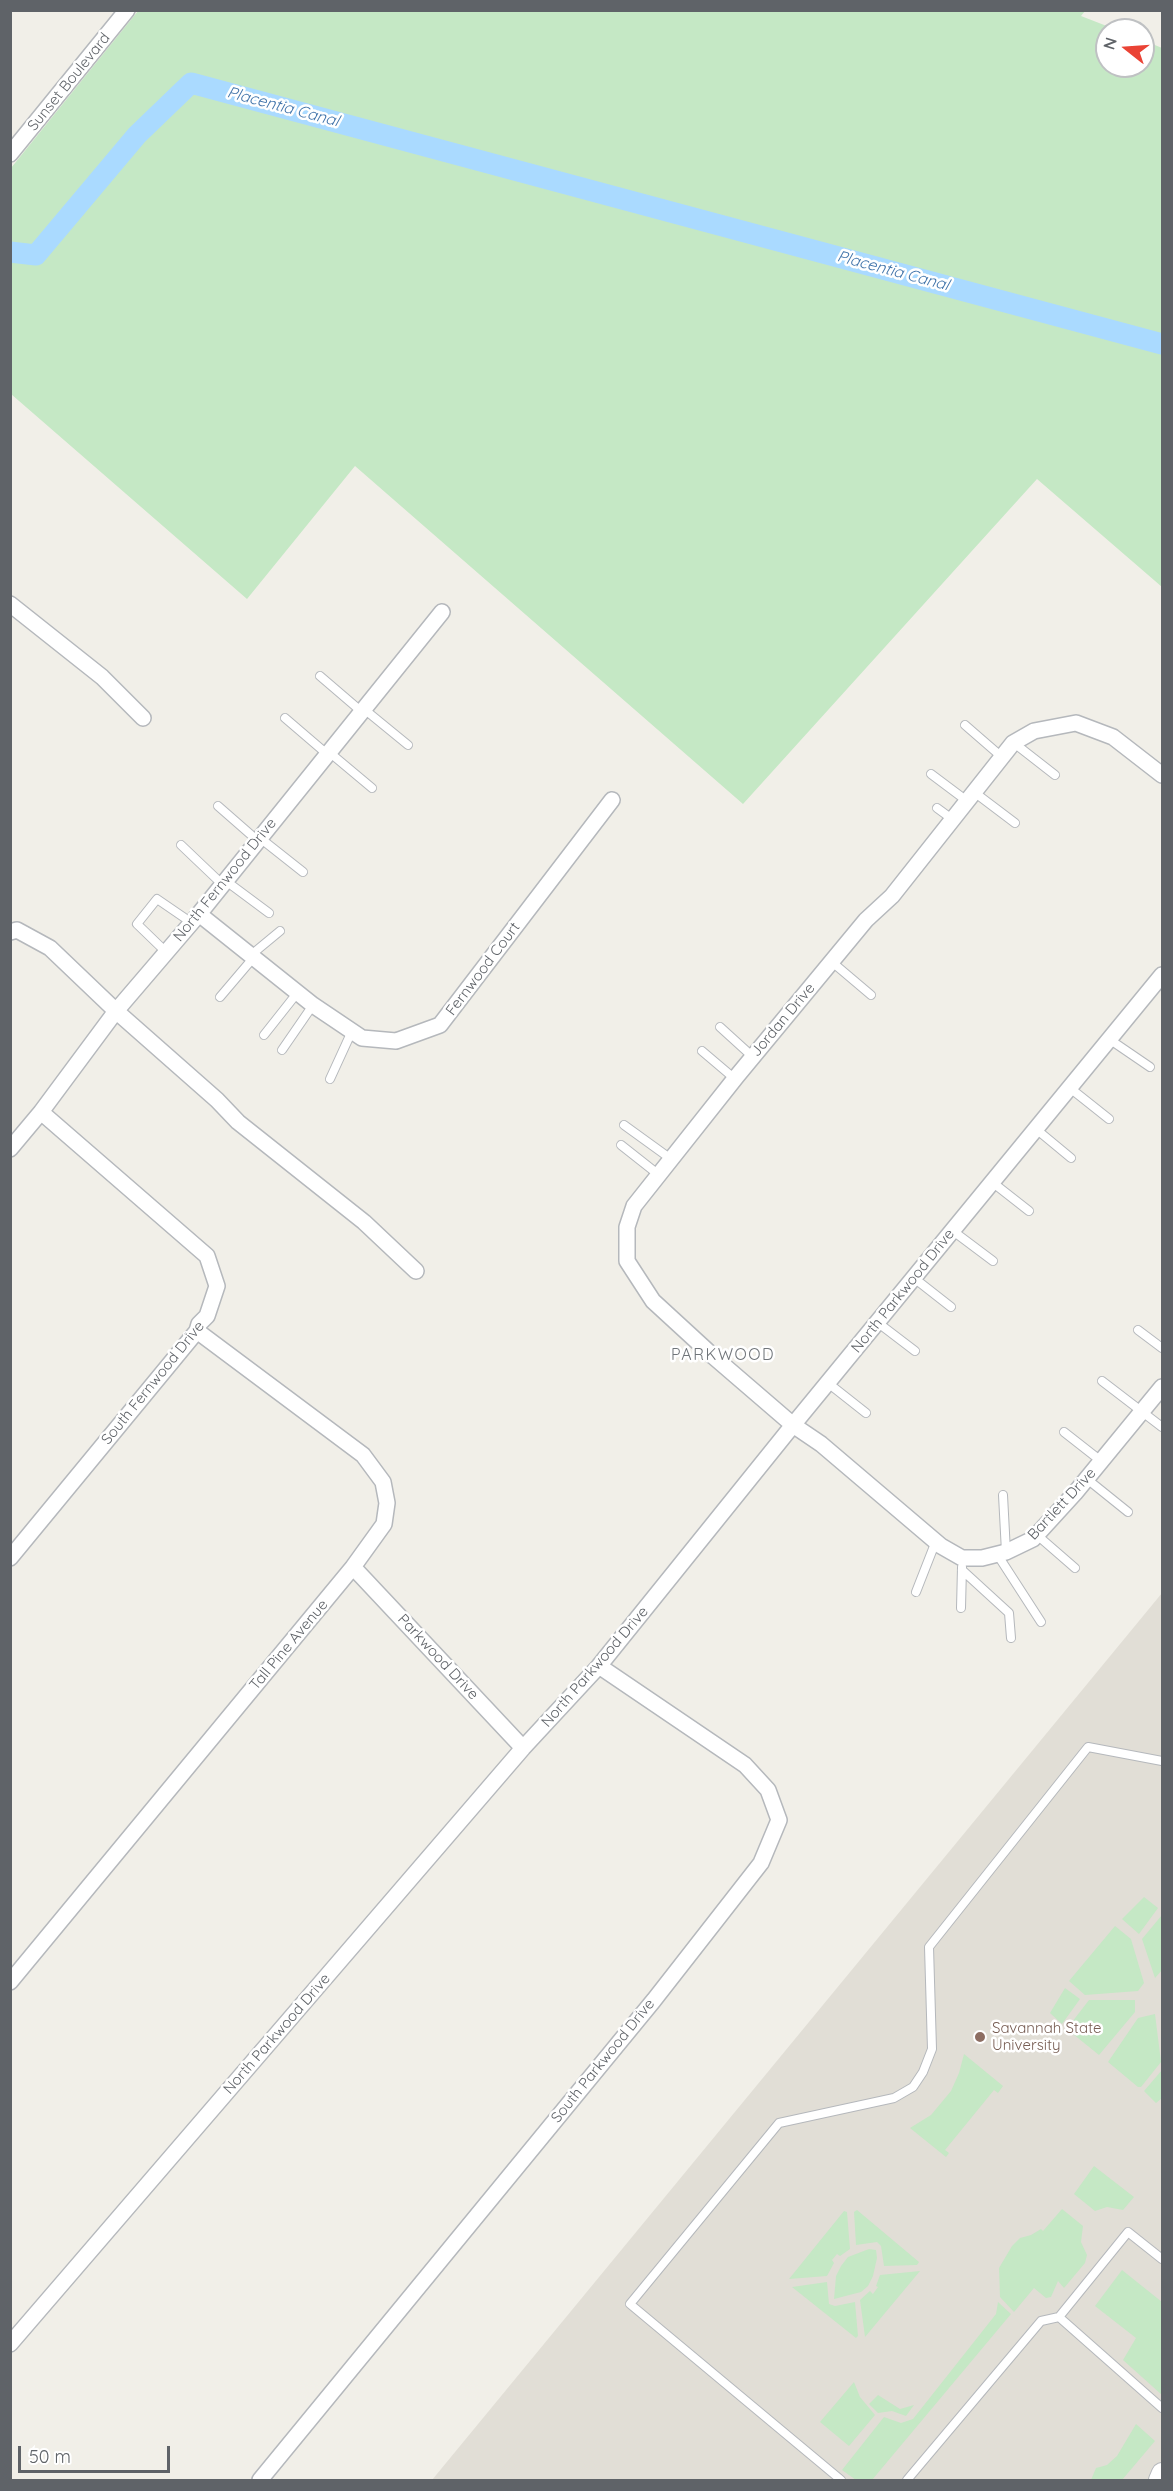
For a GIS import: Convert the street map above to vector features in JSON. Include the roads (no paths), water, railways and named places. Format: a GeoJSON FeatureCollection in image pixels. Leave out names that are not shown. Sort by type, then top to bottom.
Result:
{"type":"FeatureCollection","features":[{"type":"Feature","properties":{"kind":"street","name":"Sunset Boulevard"},"geometry":{"type":"LineString","coordinates":[[10,154],[127,10]]}},
{"type":"Feature","properties":{"kind":"street"},"geometry":{"type":"LineString","coordinates":[[10,604],[102,677],[143,718]]}},
{"type":"Feature","properties":{"kind":"street","name":"North Fernwood Drive"},"geometry":{"type":"LineString","coordinates":[[10,1149],[41,1112],[116,1011],[224,883],[442,612]]}},
{"type":"Feature","properties":{"kind":"street"},"geometry":{"type":"LineString","coordinates":[[1013,743],[1034,731],[1076,723],[1113,736],[1162,775]]}},
{"type":"Feature","properties":{"kind":"street","name":"Jordan Drive"},"geometry":{"type":"LineString","coordinates":[[793,1425],[653,1301],[627,1261],[627,1227],[634,1206],[735,1078],[866,920],[892,896],[1013,743]]}},
{"type":"Feature","properties":{"kind":"street","name":"Fernwood Court"},"geometry":{"type":"LineString","coordinates":[[195,918],[253,956],[313,1005],[362,1038],[396,1041],[440,1025],[612,800]]}},
{"type":"Feature","properties":{"kind":"street"},"geometry":{"type":"LineString","coordinates":[[10,932],[16,930],[50,948],[116,1011],[217,1100],[238,1122],[364,1222],[416,1271]]}},
{"type":"Feature","properties":{"kind":"street","name":"North Parkwood Drive"},"geometry":{"type":"LineString","coordinates":[[10,2344],[523,1748],[599,1666],[793,1425],[1162,975]]}},
{"type":"Feature","properties":{"kind":"street","name":"South Fernwood Drive"},"geometry":{"type":"LineString","coordinates":[[10,1558],[197,1331],[199,1324],[207,1316],[217,1286],[207,1256],[41,1112]]}},
{"type":"Feature","properties":{"kind":"street","name":"Tall Pine Avenue"},"geometry":{"type":"LineString","coordinates":[[10,1982],[353,1567],[384,1524],[387,1503],[383,1482],[363,1455],[197,1331]]}},
{"type":"Feature","properties":{"kind":"street","name":"Bartlett Drive"},"geometry":{"type":"LineString","coordinates":[[962,1564],[1002,1553],[1037,1535],[1087,1479],[1162,1386]]}},
{"type":"Feature","properties":{"kind":"street"},"geometry":{"type":"LineString","coordinates":[[793,1425],[821,1444],[962,1564]]}},
{"type":"Feature","properties":{"kind":"street","name":"Parkwood Drive"},"geometry":{"type":"LineString","coordinates":[[353,1567],[523,1748]]}},
{"type":"Feature","properties":{"kind":"street","name":"South Parkwood Drive"},"geometry":{"type":"LineString","coordinates":[[260,2481],[654,2000],[761,1863],[779,1820],[768,1790],[745,1765],[599,1666]]}},
{"type":"Feature","properties":{"kind":"street"},"geometry":{"type":"LineString","coordinates":[[1158,2481],[1162,2474]]}},
{"type":"Feature","properties":{"kind":"lane"},"geometry":{"type":"LineString","coordinates":[[320,676],[408,745]]}},
{"type":"Feature","properties":{"kind":"lane"},"geometry":{"type":"LineString","coordinates":[[285,718],[372,788]]}},
{"type":"Feature","properties":{"kind":"lane"},"geometry":{"type":"LineString","coordinates":[[965,725],[1003,758]]}},
{"type":"Feature","properties":{"kind":"lane"},"geometry":{"type":"LineString","coordinates":[[1013,743],[1055,775]]}},
{"type":"Feature","properties":{"kind":"lane"},"geometry":{"type":"LineString","coordinates":[[931,774],[1015,824]]}},
{"type":"Feature","properties":{"kind":"lane"},"geometry":{"type":"LineString","coordinates":[[218,806],[303,872]]}},
{"type":"Feature","properties":{"kind":"lane"},"geometry":{"type":"LineString","coordinates":[[937,808],[952,819]]}},
{"type":"Feature","properties":{"kind":"lane"},"geometry":{"type":"LineString","coordinates":[[181,845],[224,883],[270,914]]}},
{"type":"Feature","properties":{"kind":"lane"},"geometry":{"type":"LineString","coordinates":[[166,952],[137,924],[157,899],[195,918]]}},
{"type":"Feature","properties":{"kind":"lane"},"geometry":{"type":"LineString","coordinates":[[220,997],[253,956],[280,931]]}},
{"type":"Feature","properties":{"kind":"lane"},"geometry":{"type":"LineString","coordinates":[[832,962],[871,995]]}},
{"type":"Feature","properties":{"kind":"lane"},"geometry":{"type":"LineString","coordinates":[[264,1035],[298,992]]}},
{"type":"Feature","properties":{"kind":"lane"},"geometry":{"type":"LineString","coordinates":[[282,1050],[313,1005]]}},
{"type":"Feature","properties":{"kind":"lane"},"geometry":{"type":"LineString","coordinates":[[720,1028],[753,1057]]}},
{"type":"Feature","properties":{"kind":"lane"},"geometry":{"type":"LineString","coordinates":[[330,1078],[352,1031]]}},
{"type":"Feature","properties":{"kind":"lane"},"geometry":{"type":"LineString","coordinates":[[1109,1039],[1150,1067]]}},
{"type":"Feature","properties":{"kind":"lane"},"geometry":{"type":"LineString","coordinates":[[702,1051],[735,1078]]}},
{"type":"Feature","properties":{"kind":"lane"},"geometry":{"type":"LineString","coordinates":[[1070,1088],[1108,1119]]}},
{"type":"Feature","properties":{"kind":"lane"},"geometry":{"type":"LineString","coordinates":[[624,1125],[671,1159]]}},
{"type":"Feature","properties":{"kind":"lane"},"geometry":{"type":"LineString","coordinates":[[1036,1129],[1071,1158]]}},
{"type":"Feature","properties":{"kind":"lane"},"geometry":{"type":"LineString","coordinates":[[621,1145],[659,1175]]}},
{"type":"Feature","properties":{"kind":"lane"},"geometry":{"type":"LineString","coordinates":[[992,1182],[1029,1211]]}},
{"type":"Feature","properties":{"kind":"lane"},"geometry":{"type":"LineString","coordinates":[[953,1231],[993,1261]]}},
{"type":"Feature","properties":{"kind":"lane"},"geometry":{"type":"LineString","coordinates":[[914,1278],[951,1307]]}},
{"type":"Feature","properties":{"kind":"lane"},"geometry":{"type":"LineString","coordinates":[[877,1322],[915,1351]]}},
{"type":"Feature","properties":{"kind":"lane"},"geometry":{"type":"LineString","coordinates":[[1138,1330],[1162,1348]]}},
{"type":"Feature","properties":{"kind":"lane"},"geometry":{"type":"LineString","coordinates":[[1102,1381],[1162,1427]]}},
{"type":"Feature","properties":{"kind":"lane"},"geometry":{"type":"LineString","coordinates":[[828,1383],[866,1413]]}},
{"type":"Feature","properties":{"kind":"lane"},"geometry":{"type":"LineString","coordinates":[[1064,1432],[1101,1461]]}},
{"type":"Feature","properties":{"kind":"lane"},"geometry":{"type":"LineString","coordinates":[[1087,1479],[1128,1512]]}},
{"type":"Feature","properties":{"kind":"lane"},"geometry":{"type":"LineString","coordinates":[[1003,1495],[1002,1553],[1041,1622]]}},
{"type":"Feature","properties":{"kind":"lane"},"geometry":{"type":"LineString","coordinates":[[1037,1535],[1076,1568]]}},
{"type":"Feature","properties":{"kind":"lane"},"geometry":{"type":"LineString","coordinates":[[916,1592],[936,1541]]}},
{"type":"Feature","properties":{"kind":"lane"},"geometry":{"type":"LineString","coordinates":[[961,1608],[962,1564]]}},
{"type":"Feature","properties":{"kind":"lane"},"geometry":{"type":"LineString","coordinates":[[962,1564],[1009,1613],[1011,1638]]}},
{"type":"Feature","properties":{"kind":"lane"},"geometry":{"type":"LineString","coordinates":[[841,2481],[630,2304],[779,2123],[894,2098],[913,2087],[924,2072],[932,2049],[930,1947],[1088,1747],[1162,1761]]}},
{"type":"Feature","properties":{"kind":"lane"},"geometry":{"type":"LineString","coordinates":[[907,2481],[1041,2321],[1059,2317],[1128,2232],[1162,2259]]}},
{"type":"Feature","properties":{"kind":"lane"},"geometry":{"type":"LineString","coordinates":[[1059,2317],[1162,2408]]}},
{"type":"Feature","properties":{"kind":"waterway","name":"Placentia Canal"},"geometry":{"type":"LineString","coordinates":[[10,252],[36,255],[137,135],[191,83],[1162,344]]}},
{"type":"Feature","properties":{"kind":"place","name":"Savannah State University"},"geometry":{"type":"Point","coordinates":[980,2037]}},
{"type":"Feature","properties":{"kind":"district","name":"PARKWOOD"},"geometry":{"type":"Point","coordinates":[723,1355]}}]}
